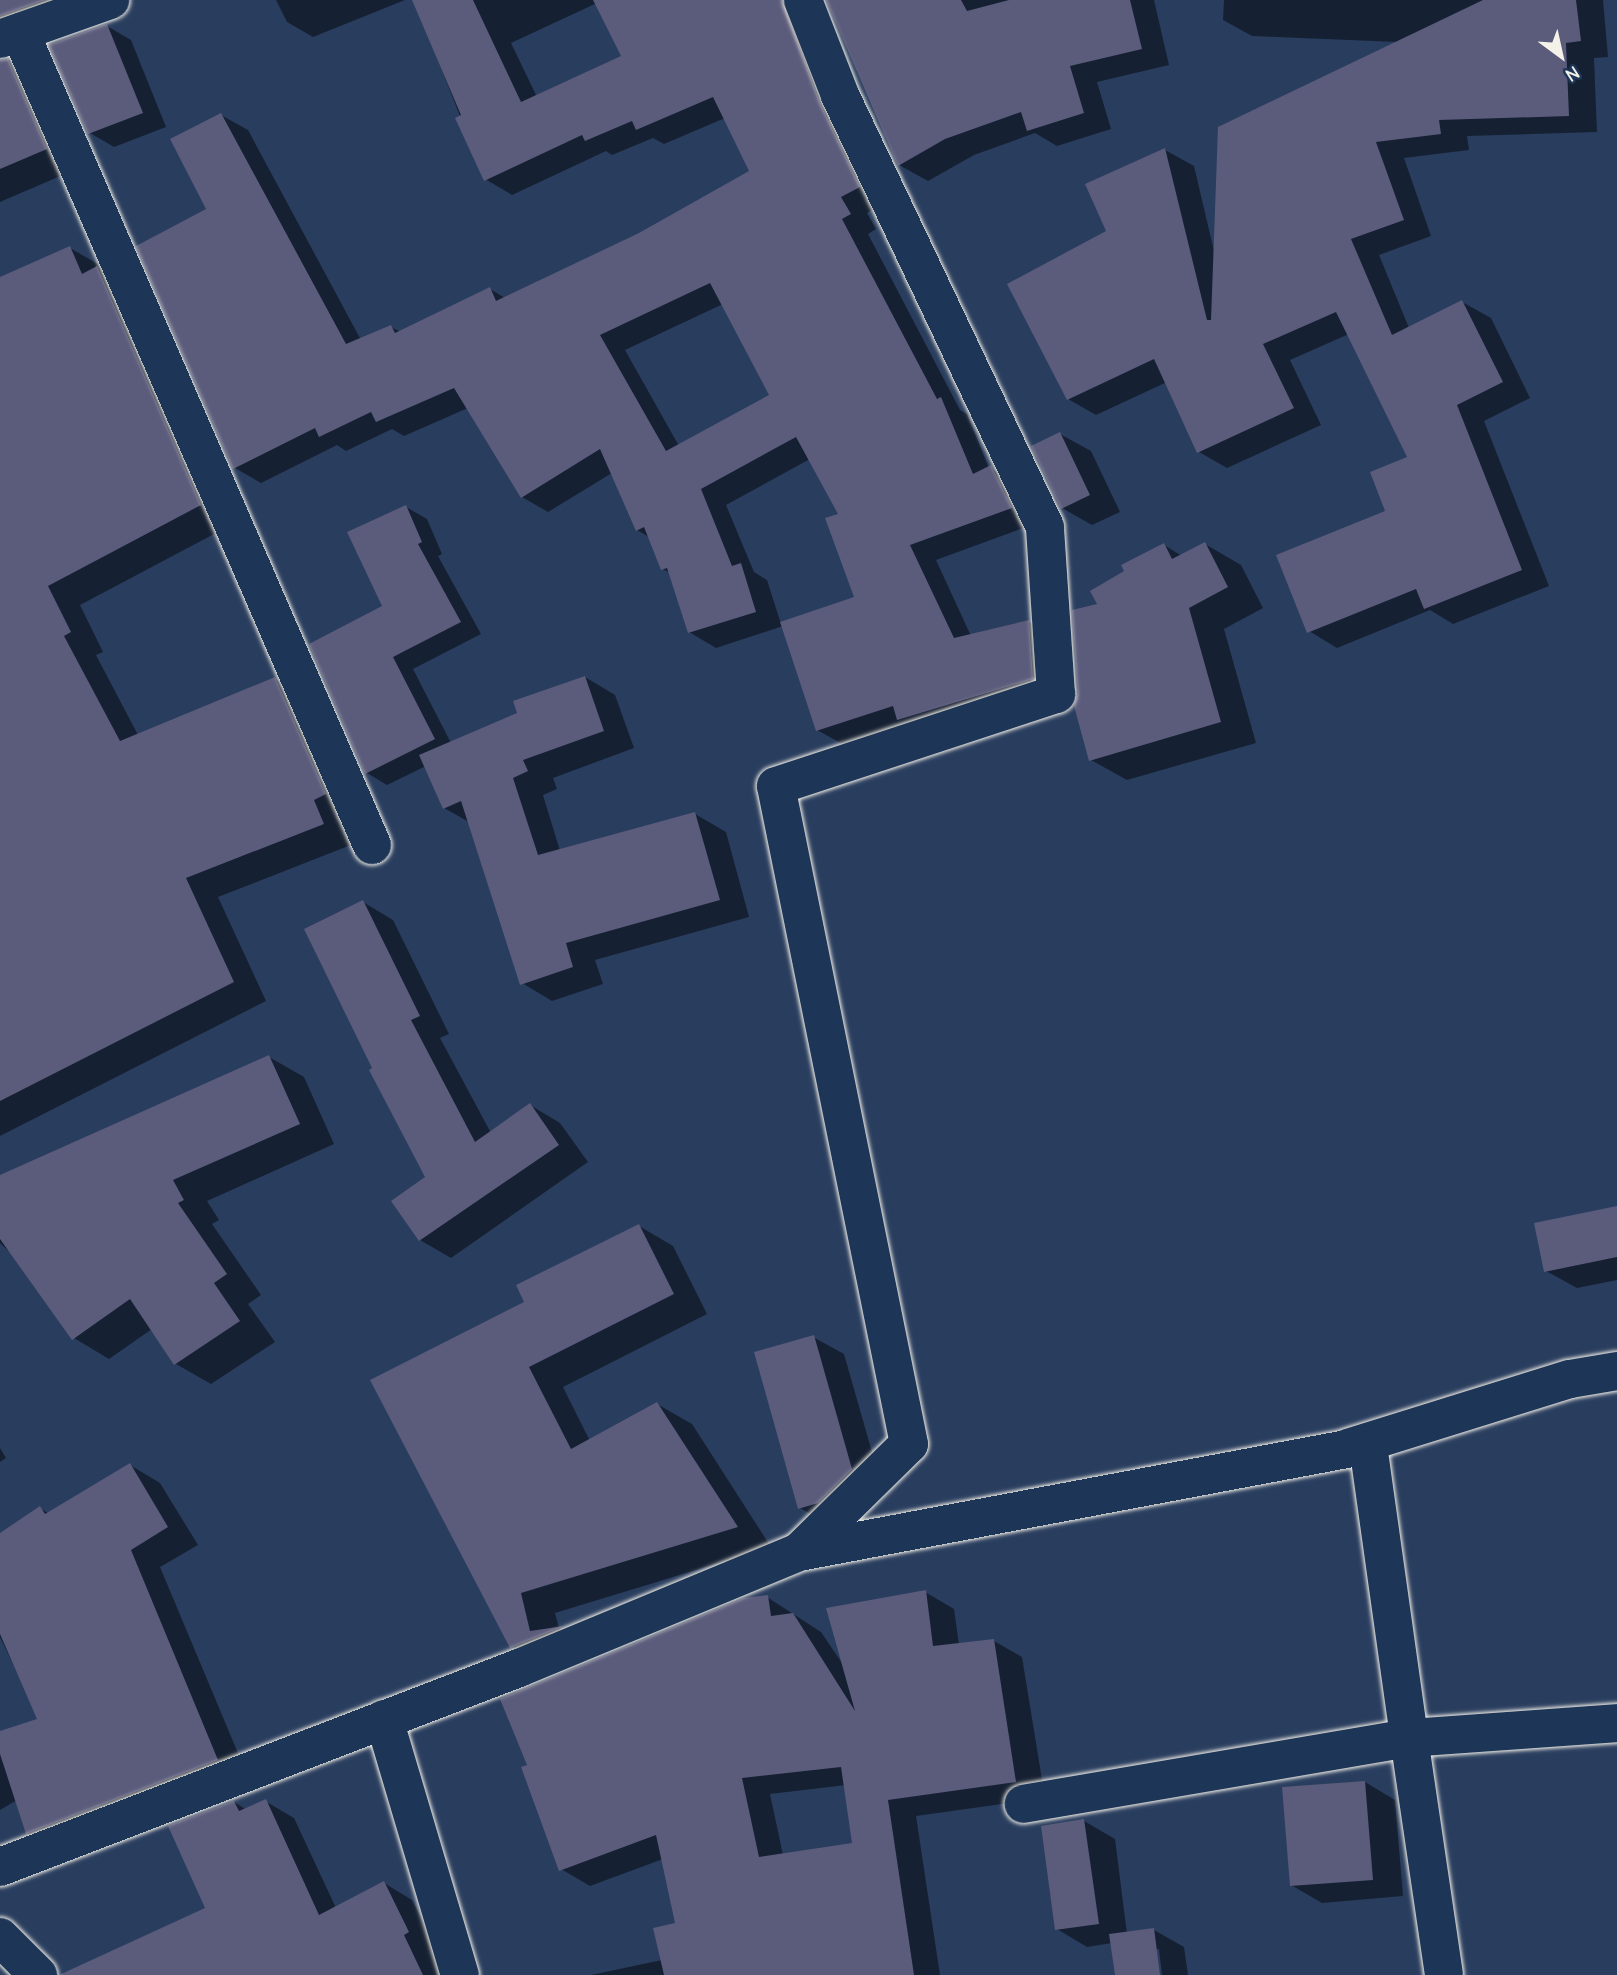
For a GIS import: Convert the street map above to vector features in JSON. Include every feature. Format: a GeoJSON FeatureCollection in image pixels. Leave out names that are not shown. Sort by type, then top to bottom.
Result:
{"type":"FeatureCollection","features":[{"type":"Feature","properties":{"kind":"street"},"geometry":{"type":"LineString","coordinates":[[110,0],[10,36],[372,845]]}},
{"type":"Feature","properties":{"kind":"street"},"geometry":{"type":"LineString","coordinates":[[799,1552],[909,1444],[776,786],[1056,695],[1045,527],[840,95],[803,0]]}},
{"type":"Feature","properties":{"kind":"street"},"geometry":{"type":"LineString","coordinates":[[1348,1448],[1570,1379],[1617,1371]]}},
{"type":"Feature","properties":{"kind":"street"},"geometry":{"type":"LineString","coordinates":[[0,1867],[384,1719],[799,1552],[1368,1445],[1444,1975]]}},
{"type":"Feature","properties":{"kind":"street"},"geometry":{"type":"LineString","coordinates":[[384,1719],[460,1975]]}},
{"type":"Feature","properties":{"kind":"street"},"geometry":{"type":"LineString","coordinates":[[1024,1804],[1409,1738],[1617,1723]]}},
{"type":"Feature","properties":{"kind":"street"},"geometry":{"type":"LineString","coordinates":[[0,1937],[38,1975]]}},
{"type":"Feature","properties":{"kind":"building"},"geometry":{"type":"Polygon","coordinates":[[[0,0],[45,0],[0,16],[0,0]]]}},
{"type":"Feature","properties":{"kind":"building"},"geometry":{"type":"Polygon","coordinates":[[[412,0],[473,0],[521,102],[621,56],[593,0],[782,0],[820,103],[860,187],[841,197],[851,214],[842,219],[937,399],[941,397],[973,474],[991,465],[1012,508],[910,545],[954,638],[1029,620],[1033,679],[897,720],[893,706],[816,731],[780,622],[854,597],[825,518],[838,514],[796,437],[701,489],[732,566],[741,563],[756,612],[688,633],[667,568],[661,570],[644,527],[636,531],[600,449],[521,498],[454,388],[376,422],[371,412],[319,437],[315,428],[233,469],[136,246],[206,209],[170,139],[221,113],[346,344],[391,325],[395,333],[490,287],[496,301],[639,233],[749,171],[713,97],[636,130],[632,121],[585,141],[582,135],[484,181],[455,118],[461,115],[412,0]],[[710,283],[600,335],[666,451],[769,395],[710,283]]]}},
{"type":"Feature","properties":{"kind":"building"},"geometry":{"type":"Polygon","coordinates":[[[826,0],[961,0],[967,11],[1009,0],[1130,0],[1142,49],[1070,66],[1084,113],[1027,131],[1021,112],[945,139],[898,166],[826,0]]]}},
{"type":"Feature","properties":{"kind":"building"},"geometry":{"type":"Polygon","coordinates":[[[1483,0],[1576,0],[1581,41],[1566,43],[1569,116],[1439,120],[1441,134],[1376,142],[1404,220],[1351,239],[1392,335],[1462,300],[1503,382],[1457,405],[1522,570],[1424,609],[1416,589],[1307,633],[1276,555],[1385,511],[1370,472],[1407,457],[1336,312],[1263,344],[1294,408],[1197,453],[1154,359],[1067,400],[1007,284],[1106,231],[1085,184],[1165,148],[1207,320],[1211,320],[1218,127],[1483,0]]]}},
{"type":"Feature","properties":{"kind":"building"},"geometry":{"type":"Polygon","coordinates":[[[107,24],[143,113],[88,134],[49,45],[107,24]]]}},
{"type":"Feature","properties":{"kind":"building"},"geometry":{"type":"Polygon","coordinates":[[[8,59],[47,149],[0,169],[0,60],[8,59]]]}},
{"type":"Feature","properties":{"kind":"building"},"geometry":{"type":"Polygon","coordinates":[[[70,246],[82,274],[97,266],[201,505],[48,586],[71,632],[64,636],[120,741],[275,677],[326,794],[314,800],[324,824],[186,878],[234,982],[0,1101],[0,277],[70,246]]]}},
{"type":"Feature","properties":{"kind":"building"},"geometry":{"type":"Polygon","coordinates":[[[1060,432],[1090,495],[1061,509],[1031,446],[1060,432]]]}},
{"type":"Feature","properties":{"kind":"building"},"geometry":{"type":"Polygon","coordinates":[[[406,505],[422,542],[418,544],[461,622],[393,657],[435,739],[365,774],[309,644],[382,606],[347,532],[406,505]]]}},
{"type":"Feature","properties":{"kind":"building"},"geometry":{"type":"Polygon","coordinates":[[[1205,542],[1228,587],[1189,608],[1221,722],[1089,761],[1074,706],[1078,693],[1072,610],[1097,604],[1090,591],[1124,571],[1121,565],[1164,543],[1172,559],[1205,542]]]}},
{"type":"Feature","properties":{"kind":"building"},"geometry":{"type":"Polygon","coordinates":[[[585,676],[604,731],[523,760],[528,771],[513,778],[538,855],[695,812],[720,900],[566,943],[573,967],[520,985],[461,801],[443,809],[419,755],[517,713],[513,701],[585,676]]]}},
{"type":"Feature","properties":{"kind":"building"},"geometry":{"type":"Polygon","coordinates":[[[363,900],[420,1016],[411,1020],[475,1142],[530,1103],[559,1145],[419,1241],[391,1201],[425,1177],[369,1070],[372,1068],[304,929],[363,900]]]}},
{"type":"Feature","properties":{"kind":"building"},"geometry":{"type":"Polygon","coordinates":[[[269,1055],[300,1124],[173,1180],[184,1200],[178,1203],[227,1274],[214,1283],[240,1321],[174,1365],[130,1299],[72,1340],[0,1239],[0,1175],[269,1055]]]}},
{"type":"Feature","properties":{"kind":"building"},"geometry":{"type":"Polygon","coordinates":[[[1617,1206],[1617,1257],[1544,1272],[1534,1223],[1617,1206]]]}},
{"type":"Feature","properties":{"kind":"building"},"geometry":{"type":"Polygon","coordinates":[[[639,1224],[674,1294],[529,1367],[571,1449],[657,1402],[738,1527],[521,1593],[530,1631],[564,1626],[510,1648],[370,1380],[524,1302],[516,1285],[639,1224]]]}},
{"type":"Feature","properties":{"kind":"building"},"geometry":{"type":"Polygon","coordinates":[[[814,1335],[852,1469],[818,1503],[798,1509],[754,1352],[814,1335]]]}},
{"type":"Feature","properties":{"kind":"building"},"geometry":{"type":"Polygon","coordinates":[[[130,1463],[168,1527],[131,1550],[218,1760],[26,1834],[0,1754],[0,1731],[37,1719],[0,1634],[0,1533],[40,1506],[45,1514],[130,1463]]]}},
{"type":"Feature","properties":{"kind":"building"},"geometry":{"type":"Polygon","coordinates":[[[926,1590],[933,1646],[994,1639],[1016,1782],[888,1800],[914,1975],[664,1975],[653,1928],[675,1923],[656,1835],[559,1871],[521,1767],[527,1765],[500,1699],[744,1598],[768,1595],[771,1616],[793,1613],[855,1711],[826,1608],[926,1590]],[[841,1767],[742,1778],[759,1857],[852,1843],[841,1767]]]}},
{"type":"Feature","properties":{"kind":"building"},"geometry":{"type":"Polygon","coordinates":[[[1365,1781],[1373,1880],[1290,1886],[1282,1787],[1365,1781]]]}},
{"type":"Feature","properties":{"kind":"building"},"geometry":{"type":"Polygon","coordinates":[[[266,1799],[319,1915],[384,1881],[409,1932],[404,1935],[423,1975],[59,1975],[205,1908],[168,1826],[234,1801],[239,1811],[266,1799]]]}},
{"type":"Feature","properties":{"kind":"building"},"geometry":{"type":"Polygon","coordinates":[[[1084,1819],[1099,1924],[1055,1930],[1041,1826],[1084,1819]]]}},
{"type":"Feature","properties":{"kind":"building"},"geometry":{"type":"Polygon","coordinates":[[[1154,1928],[1160,1975],[1115,1975],[1109,1934],[1154,1928]]]}}]}
